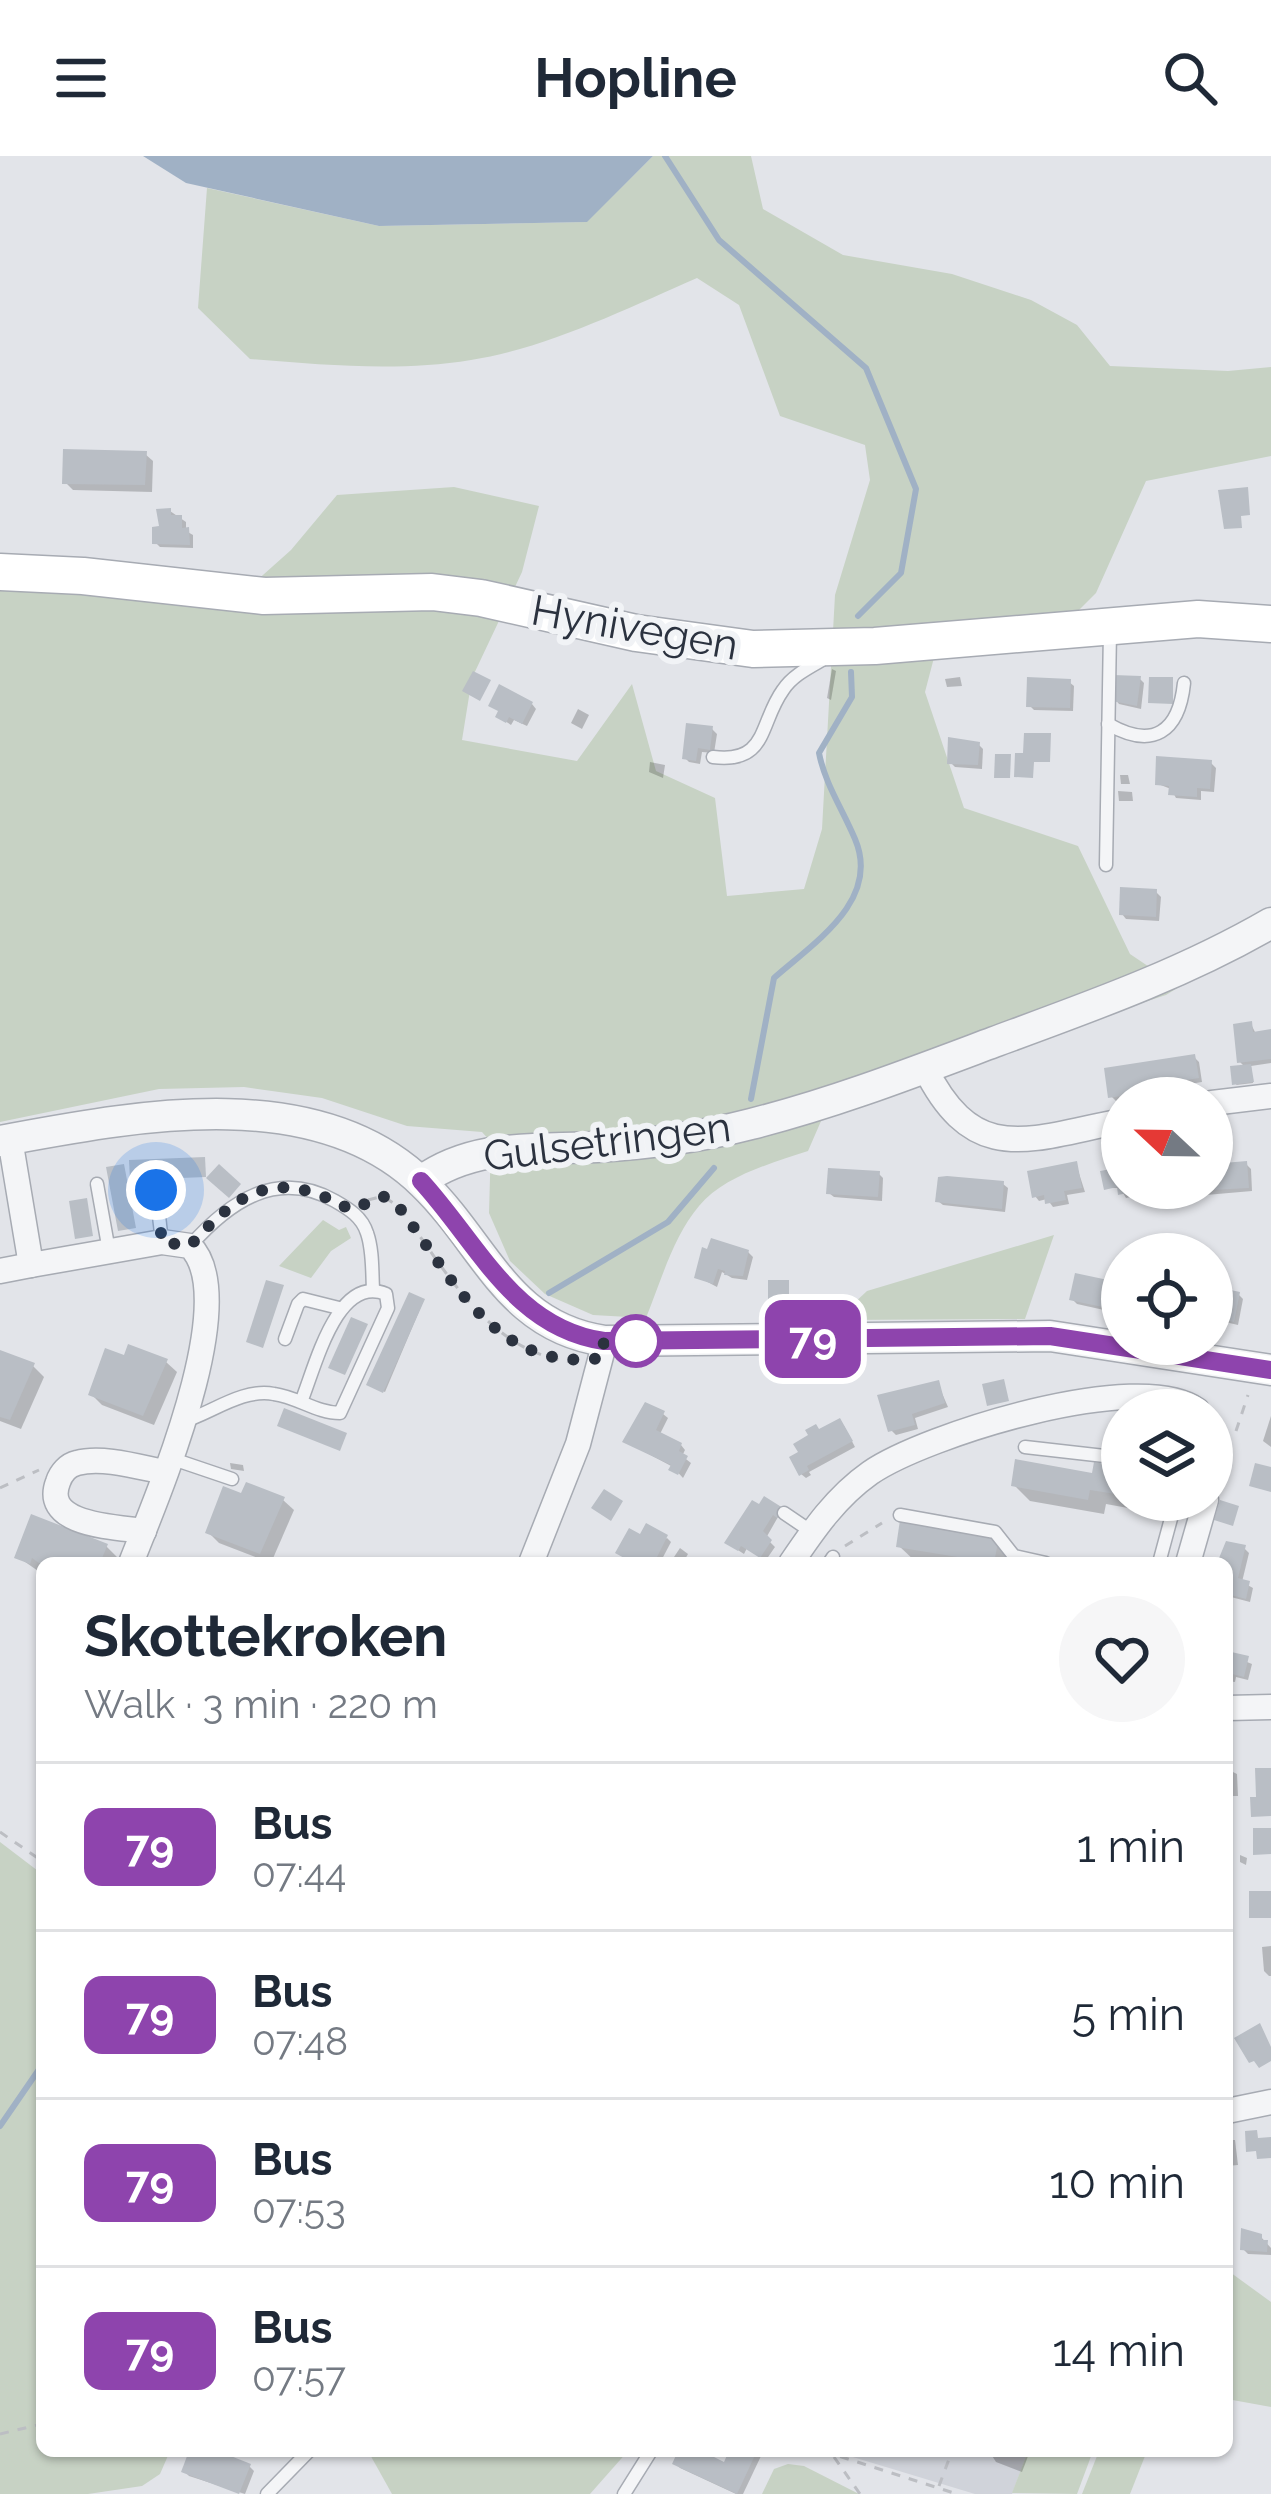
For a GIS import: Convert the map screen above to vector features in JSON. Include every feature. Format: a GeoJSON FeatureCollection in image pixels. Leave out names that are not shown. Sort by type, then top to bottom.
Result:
{"type":"FeatureCollection","features":[{"type":"Feature","properties":{"kind":"main road","name":"Hynivegen"},"geometry":{"type":"LineString","coordinates":[[0,572],[264,596],[433,592],[711,645],[837,648],[1198,619],[1271,624]]}},
{"type":"Feature","properties":{"kind":"street","name":"Gulsetringen"},"geometry":{"type":"LineString","coordinates":[[421,1181],[460,1159],[487,1151],[639,1143],[749,1125],[1106,1002],[1271,923]]}},
{"type":"Feature","properties":{"kind":"street"},"geometry":{"type":"LineString","coordinates":[[925,1068],[948,1108],[992,1138],[1033,1138],[1101,1125]]}},
{"type":"Feature","properties":{"kind":"street"},"geometry":{"type":"LineString","coordinates":[[1233,1101],[1271,1096]]}},
{"type":"Feature","properties":{"kind":"street"},"geometry":{"type":"LineString","coordinates":[[31,1265],[5,1140],[164,1115],[250,1115],[342,1136],[380,1153],[421,1181],[529,1310],[603,1350],[1050,1336],[1261,1379]]}},
{"type":"Feature","properties":{"kind":"street"},"geometry":{"type":"LineString","coordinates":[[0,1271],[162,1242],[190,1246],[205,1267],[210,1299],[206,1334],[133,1557]]}},
{"type":"Feature","properties":{"kind":"street"},"geometry":{"type":"LineString","coordinates":[[533,1557],[578,1444],[603,1350]]}},
{"type":"Feature","properties":{"kind":"street"},"geometry":{"type":"LineString","coordinates":[[795,1557],[831,1506],[896,1457],[978,1426],[1101,1400]]}},
{"type":"Feature","properties":{"kind":"street"},"geometry":{"type":"LineString","coordinates":[[144,1531],[77,1519],[61,1509],[56,1486],[70,1466],[89,1462],[166,1465]]}},
{"type":"Feature","properties":{"kind":"street"},"geometry":{"type":"LineString","coordinates":[[1190,1557],[1201,1521]]}},
{"type":"Feature","properties":{"kind":"street"},"geometry":{"type":"LineString","coordinates":[[1233,1708],[1271,1707]]}},
{"type":"Feature","properties":{"kind":"street"},"geometry":{"type":"LineString","coordinates":[[1233,2110],[1271,2102]]}},
{"type":"Feature","properties":{"kind":"lane"},"geometry":{"type":"LineString","coordinates":[[1106,866],[1110,624]]}},
{"type":"Feature","properties":{"kind":"lane"},"geometry":{"type":"LineString","coordinates":[[712,757],[734,758],[754,748],[783,688],[837,648]]}},
{"type":"Feature","properties":{"kind":"lane"},"geometry":{"type":"LineString","coordinates":[[1108,724],[1137,737],[1162,732],[1178,716],[1184,683]]}},
{"type":"Feature","properties":{"kind":"lane"},"geometry":{"type":"LineString","coordinates":[[97,1184],[109,1251]]}},
{"type":"Feature","properties":{"kind":"lane"},"geometry":{"type":"LineString","coordinates":[[190,1246],[234,1203],[276,1187],[319,1192],[351,1210],[369,1237],[373,1288]]}},
{"type":"Feature","properties":{"kind":"lane"},"geometry":{"type":"LineString","coordinates":[[156,1190],[162,1242]]}},
{"type":"Feature","properties":{"kind":"lane"},"geometry":{"type":"LineString","coordinates":[[181,1422],[248,1394],[276,1394],[333,1414],[346,1408],[388,1308],[386,1294],[373,1288],[339,1308],[301,1402]]}},
{"type":"Feature","properties":{"kind":"lane"},"geometry":{"type":"LineString","coordinates":[[285,1339],[304,1299],[339,1308]]}},
{"type":"Feature","properties":{"kind":"lane"},"geometry":{"type":"LineString","coordinates":[[1024,1447],[1101,1456]]}},
{"type":"Feature","properties":{"kind":"lane"},"geometry":{"type":"LineString","coordinates":[[166,1465],[232,1479]]}},
{"type":"Feature","properties":{"kind":"lane"},"geometry":{"type":"LineString","coordinates":[[784,1513],[812,1532]]}},
{"type":"Feature","properties":{"kind":"lane"},"geometry":{"type":"LineString","coordinates":[[900,1515],[995,1532],[1019,1557]]}},
{"type":"Feature","properties":{"kind":"lane"},"geometry":{"type":"LineString","coordinates":[[1161,1557],[1170,1521]]}},
{"type":"Feature","properties":{"kind":"lane"},"geometry":{"type":"LineString","coordinates":[[267,2494],[302,2457]]}},
{"type":"Feature","properties":{"kind":"lane"},"geometry":{"type":"LineString","coordinates":[[624,2494],[647,2457]]}},
{"type":"Feature","properties":{"kind":"path"},"geometry":{"type":"LineString","coordinates":[[351,1210],[376,1197],[391,1199],[480,1316],[508,1341],[571,1363],[603,1350]]}},
{"type":"Feature","properties":{"kind":"path"},"geometry":{"type":"LineString","coordinates":[[1233,1439],[1261,1379]]}},
{"type":"Feature","properties":{"kind":"path"},"geometry":{"type":"LineString","coordinates":[[0,1488],[52,1466],[70,1466]]}},
{"type":"Feature","properties":{"kind":"path"},"geometry":{"type":"LineString","coordinates":[[834,1557],[850,1542],[900,1515]]}},
{"type":"Feature","properties":{"kind":"path"},"geometry":{"type":"LineString","coordinates":[[0,1832],[36,1857]]}},
{"type":"Feature","properties":{"kind":"path"},"geometry":{"type":"LineString","coordinates":[[0,2434],[36,2425]]}},
{"type":"Feature","properties":{"kind":"path"},"geometry":{"type":"LineString","coordinates":[[834,2457],[957,2494]]}},
{"type":"Feature","properties":{"kind":"path"},"geometry":{"type":"LineString","coordinates":[[834,2457],[860,2494]]}},
{"type":"Feature","properties":{"kind":"path"},"geometry":{"type":"LineString","coordinates":[[938,2488],[950,2457]]}},
{"type":"Feature","properties":{"kind":"shaded area"},"geometry":{"type":"Polygon","coordinates":[[[853,2457],[1026,2457],[1012,2494],[975,2494],[853,2457]]]}},
{"type":"Feature","properties":{"kind":"green space"},"geometry":{"type":"Polygon","coordinates":[[[653,156],[751,156],[763,209],[843,255],[952,274],[1031,300],[1077,325],[1110,366],[1228,371],[1271,367],[1271,456],[1146,481],[1096,593],[1056,633],[936,650],[925,692],[964,808],[1078,846],[1130,954],[1179,987],[828,1105],[808,1151],[735,1179],[699,1206],[675,1245],[646,1318],[593,1315],[545,1294],[510,1261],[489,1213],[491,1142],[482,1132],[407,1126],[322,1098],[244,1087],[159,1089],[0,1122],[0,565],[253,584],[291,550],[337,495],[454,487],[539,506],[522,572],[472,678],[462,740],[577,761],[632,684],[656,771],[715,798],[727,896],[804,889],[822,829],[835,595],[870,480],[865,445],[780,416],[739,305],[697,278],[528,347],[444,364],[389,367],[250,359],[198,308],[207,188],[379,226],[586,222],[653,156]]]}},
{"type":"Feature","properties":{"kind":"green space"},"geometry":{"type":"Polygon","coordinates":[[[323,1220],[339,1230],[346,1227],[351,1238],[331,1251],[311,1278],[279,1266],[323,1220]]]}},
{"type":"Feature","properties":{"kind":"green space"},"geometry":{"type":"Polygon","coordinates":[[[1054,1235],[1025,1319],[836,1320],[867,1291],[1054,1235]]]}},
{"type":"Feature","properties":{"kind":"green space"},"geometry":{"type":"Polygon","coordinates":[[[0,1842],[36,1869],[36,2457],[167,2457],[160,2474],[142,2486],[88,2494],[0,2494],[0,1842]]]}},
{"type":"Feature","properties":{"kind":"green space"},"geometry":{"type":"Polygon","coordinates":[[[1233,2274],[1271,2302],[1271,2407],[1233,2400],[1233,2274]]]}},
{"type":"Feature","properties":{"kind":"green space"},"geometry":{"type":"Polygon","coordinates":[[[371,2457],[623,2457],[590,2494],[392,2494],[371,2457]]]}},
{"type":"Feature","properties":{"kind":"green space"},"geometry":{"type":"Polygon","coordinates":[[[1026,2457],[1091,2457],[1077,2494],[1012,2493],[1026,2457]]]}},
{"type":"Feature","properties":{"kind":"green space"},"geometry":{"type":"Polygon","coordinates":[[[1097,2457],[1145,2457],[1130,2494],[1082,2494],[1097,2457]]]}},
{"type":"Feature","properties":{"kind":"green space"},"geometry":{"type":"Polygon","coordinates":[[[804,2466],[859,2494],[762,2494],[774,2469],[804,2466]]]}},
{"type":"Feature","properties":{"kind":"water"},"geometry":{"type":"Polygon","coordinates":[[[143,156],[653,156],[587,222],[379,226],[186,183],[143,156]]]}},
{"type":"Feature","properties":{"kind":"building"},"geometry":{"type":"Polygon","coordinates":[[[63,449],[147,451],[145,485],[62,484],[63,449]]]}},
{"type":"Feature","properties":{"kind":"building"},"geometry":{"type":"Polygon","coordinates":[[[1248,487],[1250,515],[1241,516],[1242,528],[1224,529],[1218,490],[1248,487]]]}},
{"type":"Feature","properties":{"kind":"building"},"geometry":{"type":"Polygon","coordinates":[[[171,508],[171,515],[182,515],[182,528],[189,527],[190,545],[152,544],[152,527],[159,526],[156,509],[171,508]]]}},
{"type":"Feature","properties":{"kind":"building"},"geometry":{"type":"Polygon","coordinates":[[[473,671],[491,680],[480,701],[462,691],[473,671]]]}},
{"type":"Feature","properties":{"kind":"building"},"geometry":{"type":"Polygon","coordinates":[[[1113,675],[1141,676],[1137,706],[1112,701],[1113,675]]]}},
{"type":"Feature","properties":{"kind":"building"},"geometry":{"type":"Polygon","coordinates":[[[1027,677],[1071,679],[1070,708],[1026,707],[1027,677]]]}},
{"type":"Feature","properties":{"kind":"building"},"geometry":{"type":"Polygon","coordinates":[[[1149,677],[1173,677],[1173,704],[1148,703],[1149,677]]]}},
{"type":"Feature","properties":{"kind":"building"},"geometry":{"type":"Polygon","coordinates":[[[499,684],[533,702],[522,724],[509,717],[506,723],[488,706],[499,684]]]}},
{"type":"Feature","properties":{"kind":"building"},"geometry":{"type":"Polygon","coordinates":[[[686,723],[713,726],[710,750],[698,748],[696,761],[682,759],[686,723]]]}},
{"type":"Feature","properties":{"kind":"building"},"geometry":{"type":"Polygon","coordinates":[[[1024,733],[1051,733],[1050,762],[1034,762],[1033,778],[1014,777],[1015,753],[1023,753],[1024,733]]]}},
{"type":"Feature","properties":{"kind":"building"},"geometry":{"type":"Polygon","coordinates":[[[948,737],[980,742],[978,765],[947,764],[948,737]]]}},
{"type":"Feature","properties":{"kind":"building"},"geometry":{"type":"Polygon","coordinates":[[[995,754],[1011,754],[1010,778],[994,778],[995,754]]]}},
{"type":"Feature","properties":{"kind":"building"},"geometry":{"type":"Polygon","coordinates":[[[1156,756],[1212,760],[1210,789],[1197,788],[1197,797],[1168,795],[1169,786],[1155,785],[1156,756]]]}},
{"type":"Feature","properties":{"kind":"building"},"geometry":{"type":"Polygon","coordinates":[[[1120,887],[1157,889],[1156,917],[1119,915],[1120,887]]]}},
{"type":"Feature","properties":{"kind":"building"},"geometry":{"type":"Polygon","coordinates":[[[1252,1021],[1253,1032],[1271,1029],[1271,1059],[1237,1063],[1233,1024],[1252,1021]]]}},
{"type":"Feature","properties":{"kind":"building"},"geometry":{"type":"Polygon","coordinates":[[[1195,1054],[1199,1077],[1105,1077],[1104,1068],[1195,1054]]]}},
{"type":"Feature","properties":{"kind":"building"},"geometry":{"type":"Polygon","coordinates":[[[1251,1064],[1254,1082],[1233,1085],[1230,1066],[1251,1064]]]}},
{"type":"Feature","properties":{"kind":"building"},"geometry":{"type":"Polygon","coordinates":[[[205,1157],[206,1177],[130,1180],[129,1160],[205,1157]]]}},
{"type":"Feature","properties":{"kind":"building"},"geometry":{"type":"Polygon","coordinates":[[[1077,1161],[1082,1188],[1064,1191],[1066,1200],[1045,1204],[1044,1195],[1032,1198],[1027,1171],[1077,1161]]]}},
{"type":"Feature","properties":{"kind":"building"},"geometry":{"type":"Polygon","coordinates":[[[1247,1161],[1249,1188],[1233,1189],[1233,1162],[1247,1161]]]}},
{"type":"Feature","properties":{"kind":"building"},"geometry":{"type":"Polygon","coordinates":[[[124,1164],[136,1228],[118,1231],[106,1167],[124,1164]]]}},
{"type":"Feature","properties":{"kind":"building"},"geometry":{"type":"Polygon","coordinates":[[[219,1164],[241,1184],[229,1198],[206,1178],[219,1164]]]}},
{"type":"Feature","properties":{"kind":"building"},"geometry":{"type":"Polygon","coordinates":[[[828,1168],[880,1171],[878,1197],[826,1194],[828,1168]]]}},
{"type":"Feature","properties":{"kind":"building"},"geometry":{"type":"Polygon","coordinates":[[[938,1177],[1004,1181],[1002,1209],[935,1202],[938,1177]]]}},
{"type":"Feature","properties":{"kind":"building"},"geometry":{"type":"Polygon","coordinates":[[[87,1198],[93,1236],[75,1239],[69,1201],[87,1198]]]}},
{"type":"Feature","properties":{"kind":"building"},"geometry":{"type":"Polygon","coordinates":[[[711,1238],[749,1250],[743,1276],[724,1275],[718,1269],[713,1284],[694,1278],[702,1247],[707,1249],[711,1238]]]}},
{"type":"Feature","properties":{"kind":"building"},"geometry":{"type":"Polygon","coordinates":[[[1075,1273],[1101,1279],[1101,1307],[1069,1300],[1075,1273]]]}},
{"type":"Feature","properties":{"kind":"building"},"geometry":{"type":"Polygon","coordinates":[[[266,1280],[284,1285],[263,1348],[246,1342],[266,1280]]]}},
{"type":"Feature","properties":{"kind":"building"},"geometry":{"type":"Polygon","coordinates":[[[768,1280],[789,1280],[789,1302],[768,1302],[768,1280]]]}},
{"type":"Feature","properties":{"kind":"building"},"geometry":{"type":"Polygon","coordinates":[[[1233,1290],[1240,1292],[1233,1322],[1233,1290]]]}},
{"type":"Feature","properties":{"kind":"building"},"geometry":{"type":"Polygon","coordinates":[[[409,1292],[425,1299],[383,1393],[366,1385],[409,1292]]]}},
{"type":"Feature","properties":{"kind":"building"},"geometry":{"type":"Polygon","coordinates":[[[351,1317],[368,1324],[345,1375],[328,1368],[351,1317]]]}},
{"type":"Feature","properties":{"kind":"building"},"geometry":{"type":"Polygon","coordinates":[[[128,1344],[168,1359],[143,1416],[88,1395],[105,1348],[124,1355],[128,1344]]]}},
{"type":"Feature","properties":{"kind":"building"},"geometry":{"type":"Polygon","coordinates":[[[0,1350],[35,1363],[10,1420],[0,1417],[0,1350]]]}},
{"type":"Feature","properties":{"kind":"building"},"geometry":{"type":"Polygon","coordinates":[[[1004,1379],[1009,1401],[987,1406],[982,1384],[1004,1379]]]}},
{"type":"Feature","properties":{"kind":"building"},"geometry":{"type":"Polygon","coordinates":[[[939,1380],[945,1403],[912,1414],[915,1425],[888,1432],[877,1395],[939,1380]]]}},
{"type":"Feature","properties":{"kind":"building"},"geometry":{"type":"Polygon","coordinates":[[[645,1402],[665,1411],[656,1430],[682,1443],[679,1451],[688,1456],[678,1475],[668,1470],[671,1465],[622,1442],[645,1402]]]}},
{"type":"Feature","properties":{"kind":"building"},"geometry":{"type":"Polygon","coordinates":[[[284,1408],[347,1433],[340,1451],[277,1426],[284,1408]]]}},
{"type":"Feature","properties":{"kind":"building"},"geometry":{"type":"Polygon","coordinates":[[[840,1418],[853,1441],[807,1466],[809,1470],[799,1476],[789,1457],[798,1452],[793,1444],[808,1435],[805,1430],[840,1418]]]}},
{"type":"Feature","properties":{"kind":"building"},"geometry":{"type":"Polygon","coordinates":[[[1015,1459],[1092,1473],[1094,1462],[1101,1463],[1101,1492],[1090,1490],[1088,1500],[1011,1486],[1015,1459]]]}},
{"type":"Feature","properties":{"kind":"building"},"geometry":{"type":"Polygon","coordinates":[[[1255,1463],[1271,1467],[1271,1492],[1249,1486],[1255,1463]]]}},
{"type":"Feature","properties":{"kind":"building"},"geometry":{"type":"Polygon","coordinates":[[[246,1482],[285,1497],[260,1554],[205,1533],[223,1486],[241,1493],[246,1482]]]}},
{"type":"Feature","properties":{"kind":"building"},"geometry":{"type":"Polygon","coordinates":[[[604,1489],[623,1501],[611,1521],[591,1508],[604,1489]]]}},
{"type":"Feature","properties":{"kind":"building"},"geometry":{"type":"Polygon","coordinates":[[[764,1496],[783,1508],[763,1531],[772,1540],[761,1557],[724,1543],[752,1500],[759,1504],[764,1496]]]}},
{"type":"Feature","properties":{"kind":"building"},"geometry":{"type":"Polygon","coordinates":[[[1233,1504],[1239,1506],[1233,1526],[1217,1521],[1233,1521],[1233,1504]]]}},
{"type":"Feature","properties":{"kind":"building"},"geometry":{"type":"Polygon","coordinates":[[[31,1514],[108,1544],[103,1557],[36,1557],[30,1564],[14,1558],[31,1514]]]}},
{"type":"Feature","properties":{"kind":"building"},"geometry":{"type":"Polygon","coordinates":[[[900,1520],[999,1537],[995,1557],[957,1557],[896,1547],[900,1520]]]}},
{"type":"Feature","properties":{"kind":"building"},"geometry":{"type":"Polygon","coordinates":[[[646,1523],[668,1535],[657,1557],[615,1553],[629,1528],[640,1534],[646,1523]]]}},
{"type":"Feature","properties":{"kind":"building"},"geometry":{"type":"Polygon","coordinates":[[[1226,1541],[1246,1545],[1238,1578],[1250,1581],[1246,1599],[1233,1596],[1233,1557],[1219,1557],[1226,1541]]]}},
{"type":"Feature","properties":{"kind":"building"},"geometry":{"type":"Polygon","coordinates":[[[1233,1652],[1249,1656],[1244,1677],[1233,1674],[1233,1652]]]}},
{"type":"Feature","properties":{"kind":"building"},"geometry":{"type":"Polygon","coordinates":[[[1255,1768],[1271,1768],[1271,1816],[1251,1817],[1255,1768]]]}},
{"type":"Feature","properties":{"kind":"building"},"geometry":{"type":"Polygon","coordinates":[[[1253,1828],[1271,1828],[1271,1854],[1253,1855],[1253,1828]]]}},
{"type":"Feature","properties":{"kind":"building"},"geometry":{"type":"Polygon","coordinates":[[[1249,1891],[1271,1891],[1271,1918],[1249,1918],[1249,1891]]]}},
{"type":"Feature","properties":{"kind":"building"},"geometry":{"type":"Polygon","coordinates":[[[1260,2023],[1271,2047],[1271,2061],[1259,2068],[1254,2061],[1249,2063],[1234,2038],[1260,2023]]]}},
{"type":"Feature","properties":{"kind":"building"},"geometry":{"type":"Polygon","coordinates":[[[1257,2130],[1258,2138],[1271,2137],[1271,2158],[1257,2159],[1256,2151],[1246,2152],[1245,2131],[1257,2130]]]}},
{"type":"Feature","properties":{"kind":"building"},"geometry":{"type":"Polygon","coordinates":[[[1241,2228],[1262,2234],[1262,2240],[1268,2240],[1267,2252],[1240,2250],[1241,2228]]]}},
{"type":"Feature","properties":{"kind":"building"},"geometry":{"type":"Polygon","coordinates":[[[187,2457],[233,2457],[251,2464],[239,2494],[181,2472],[187,2457]]]}},
{"type":"Feature","properties":{"kind":"building"},"geometry":{"type":"Polygon","coordinates":[[[675,2457],[714,2457],[724,2462],[726,2457],[754,2457],[737,2494],[672,2464],[675,2457]]]}},
{"type":"Feature","properties":{"kind":"waterway"},"geometry":{"type":"LineString","coordinates":[[665,156],[719,240],[866,368],[916,489],[901,573],[858,616]]}},
{"type":"Feature","properties":{"kind":"waterway"},"geometry":{"type":"LineString","coordinates":[[751,1099],[774,978],[840,918],[859,881],[861,861],[855,839],[819,753],[852,697],[851,672]]}},
{"type":"Feature","properties":{"kind":"waterway"},"geometry":{"type":"LineString","coordinates":[[549,1293],[668,1222],[714,1168]]}},
{"type":"Feature","properties":{"kind":"waterway"},"geometry":{"type":"LineString","coordinates":[[0,2126],[36,2074]]}},
{"type":"Feature","properties":{"kind":"bus line","name":"79"},"geometry":{"type":"LineString","coordinates":[[421,1181],[515,1298],[555,1328],[584,1338],[1050,1336],[1271,1370]]}},
{"type":"Feature","properties":{"kind":"route"},"geometry":{"type":"LineString","coordinates":[[156,1190],[162,1242],[190,1246],[234,1203],[276,1187],[319,1192],[351,1210],[383,1196],[399,1207],[480,1316],[508,1341],[571,1363],[602,1358],[604,1341],[649,1340],[636,1341]]}}]}
